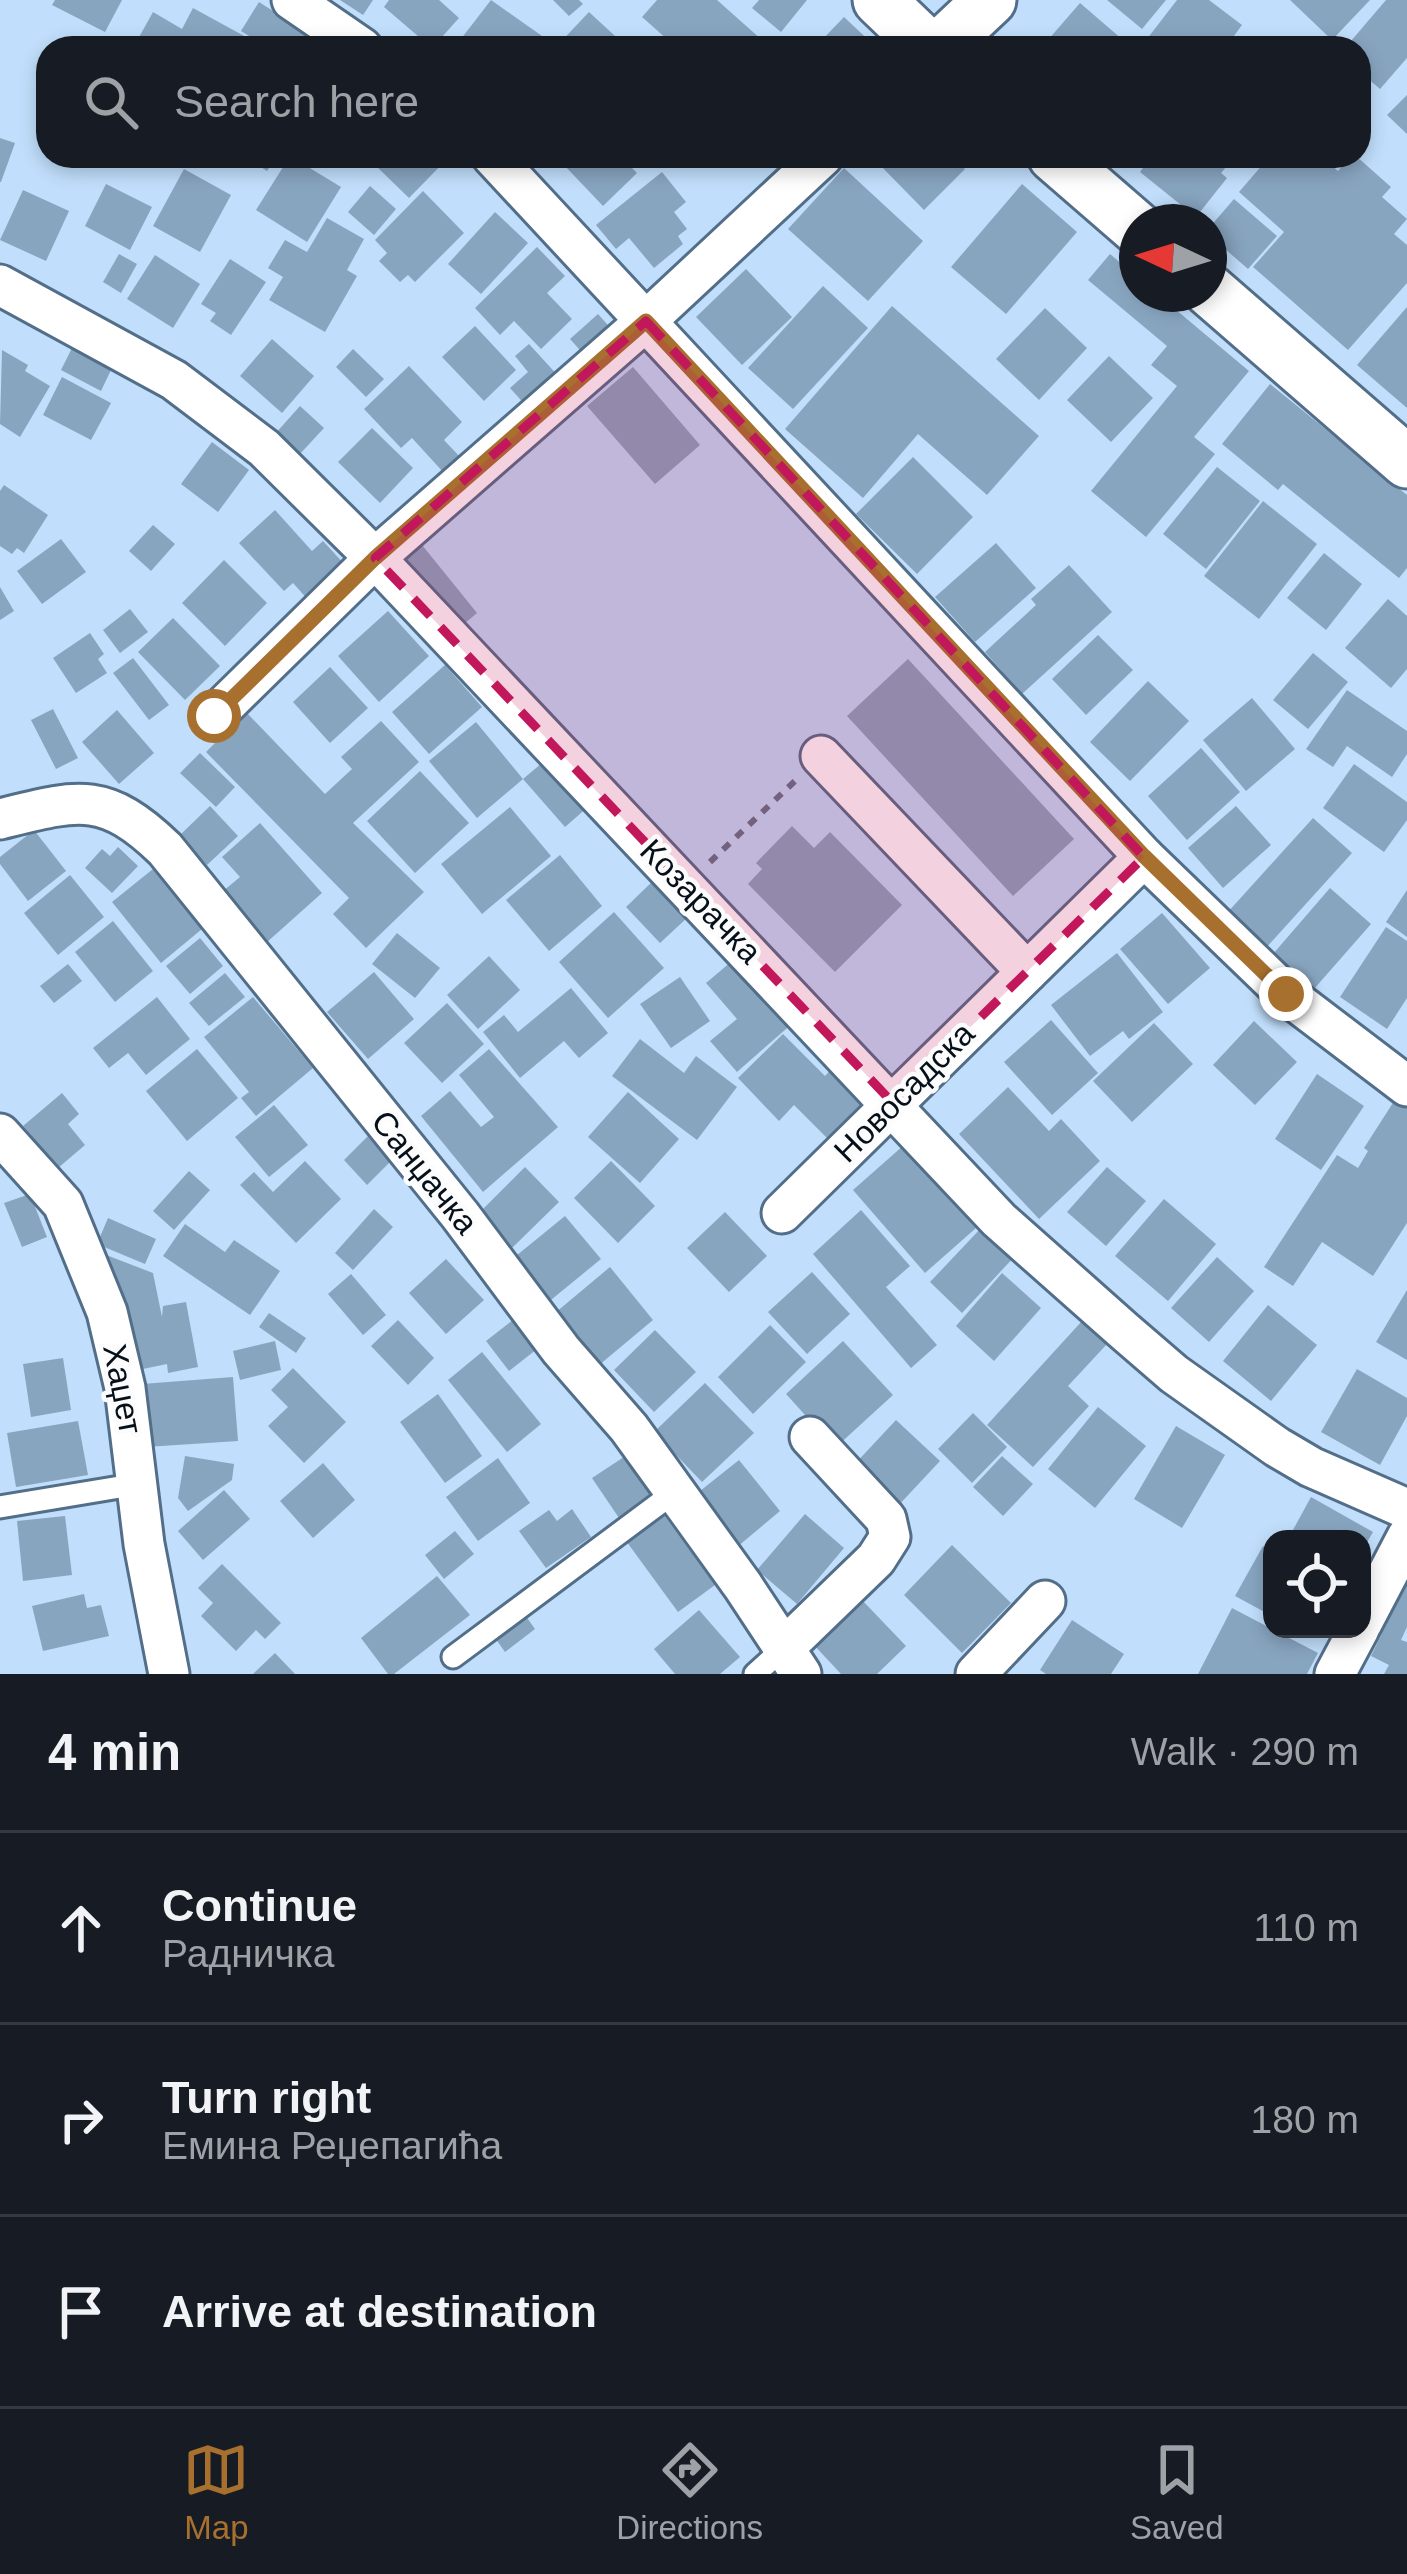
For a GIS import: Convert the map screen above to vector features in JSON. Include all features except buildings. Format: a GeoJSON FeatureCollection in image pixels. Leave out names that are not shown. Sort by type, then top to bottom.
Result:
{"type":"FeatureCollection","features":[{"type":"Feature","properties":{"kind":"street"},"geometry":{"type":"LineString","coordinates":[[292,0],[344,36]]}},
{"type":"Feature","properties":{"kind":"street"},"geometry":{"type":"LineString","coordinates":[[879,0],[916,36]]}},
{"type":"Feature","properties":{"kind":"street"},"geometry":{"type":"LineString","coordinates":[[952,36],[990,0]]}},
{"type":"Feature","properties":{"kind":"street"},"geometry":{"type":"LineString","coordinates":[[503,168],[1144,856],[1298,1004],[1407,1086]]}},
{"type":"Feature","properties":{"kind":"street"},"geometry":{"type":"LineString","coordinates":[[214,716],[375,558],[646,321],[810,168]]}},
{"type":"Feature","properties":{"kind":"street"},"geometry":{"type":"LineString","coordinates":[[1068,168],[1119,212]]}},
{"type":"Feature","properties":{"kind":"street","name":"Козарачка"},"geometry":{"type":"LineString","coordinates":[[0,285],[132,354],[264,448],[375,558],[999,1220],[1174,1374],[1277,1448],[1407,1509]]}},
{"type":"Feature","properties":{"kind":"street"},"geometry":{"type":"LineString","coordinates":[[1227,306],[1407,462]]}},
{"type":"Feature","properties":{"kind":"street"},"geometry":{"type":"LineString","coordinates":[[821,756],[1027,972]]}},
{"type":"Feature","properties":{"kind":"street","name":"Санџачка"},"geometry":{"type":"LineString","coordinates":[[0,819],[50,806],[100,805],[124,814],[166,849],[460,1215],[560,1350],[628,1428],[676,1492],[780,1665]]}},
{"type":"Feature","properties":{"kind":"street","name":"Новосадска"},"geometry":{"type":"LineString","coordinates":[[782,1213],[1144,856]]}},
{"type":"Feature","properties":{"kind":"street","name":"Хаџет"},"geometry":{"type":"LineString","coordinates":[[0,1134],[63,1204],[90,1264],[118,1353],[149,1579],[169,1674]]}},
{"type":"Feature","properties":{"kind":"street"},"geometry":{"type":"LineString","coordinates":[[780,1665],[876,1559],[890,1537],[886,1519],[810,1437]]}},
{"type":"Feature","properties":{"kind":"street"},"geometry":{"type":"LineString","coordinates":[[1371,1605],[1407,1537]]}},
{"type":"Feature","properties":{"kind":"street"},"geometry":{"type":"LineString","coordinates":[[976,1674],[1045,1601]]}},
{"type":"Feature","properties":{"kind":"street"},"geometry":{"type":"LineString","coordinates":[[1335,1674],[1354,1638]]}},
{"type":"Feature","properties":{"kind":"lane"},"geometry":{"type":"LineString","coordinates":[[0,1507],[138,1484]]}},
{"type":"Feature","properties":{"kind":"lane"},"geometry":{"type":"LineString","coordinates":[[453,1657],[676,1492]]}},
{"type":"Feature","properties":{"kind":"path"},"geometry":{"type":"LineString","coordinates":[[686,885],[821,756]]}},
{"type":"Feature","properties":{"kind":"highlighted area"},"geometry":{"type":"Polygon","coordinates":[[[646,321],[1144,857],[893,1103],[375,558],[646,321]]]}},
{"type":"Feature","properties":{"kind":"route"},"geometry":{"type":"LineString","coordinates":[[214,716],[375,558],[646,321],[1144,856],[1286,994]]}}]}
